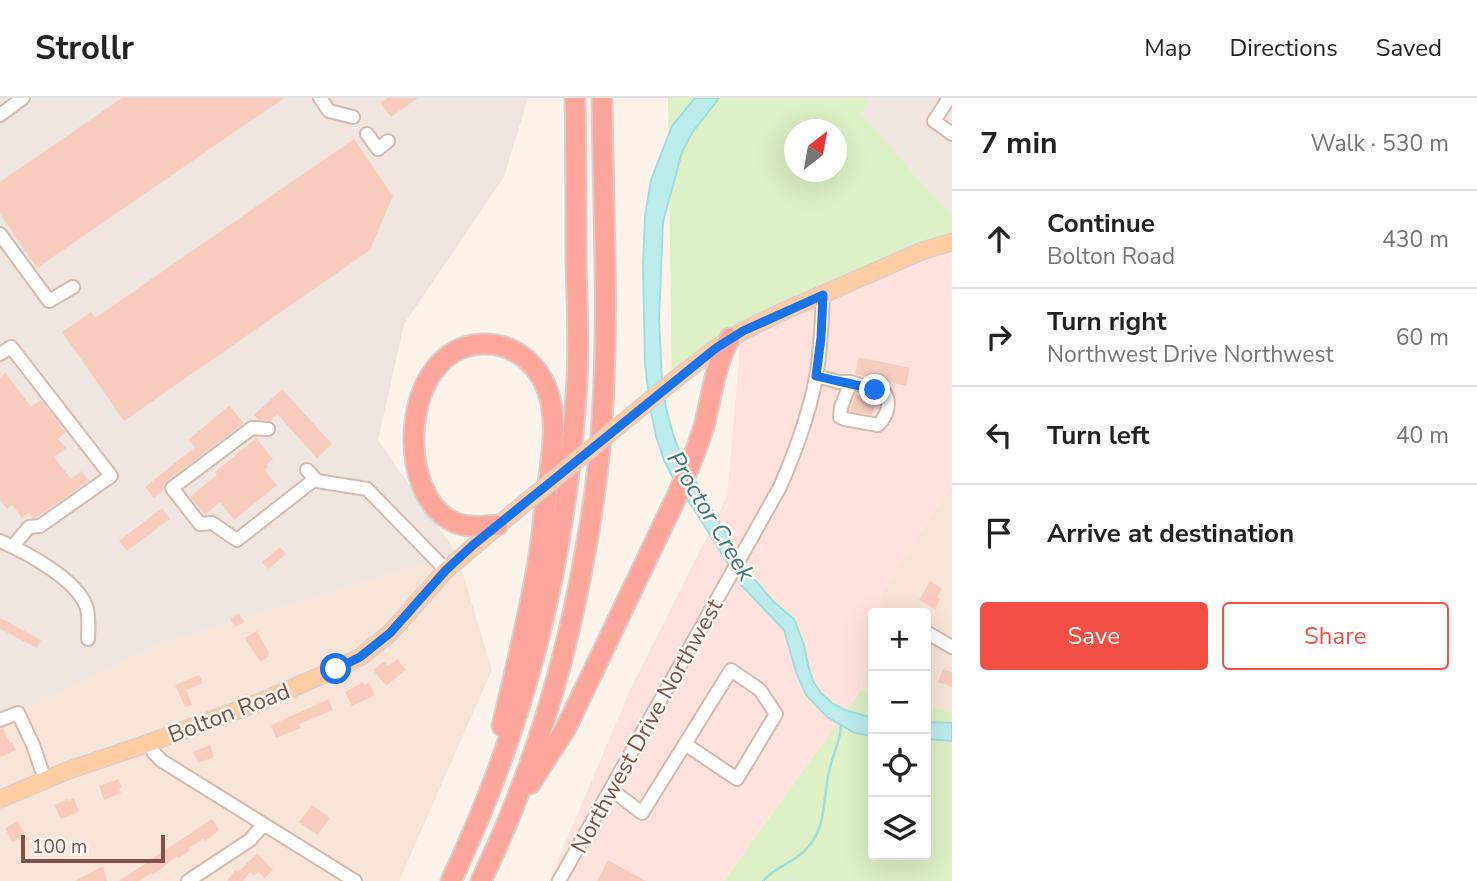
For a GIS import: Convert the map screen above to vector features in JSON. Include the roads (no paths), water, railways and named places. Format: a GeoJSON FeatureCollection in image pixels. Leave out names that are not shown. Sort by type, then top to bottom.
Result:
{"type":"FeatureCollection","features":[{"type":"Feature","properties":{"kind":"highway"},"geometry":{"type":"LineString","coordinates":[[450,881],[479,819],[509,740],[534,661],[548,603],[564,512],[577,378],[575,98]]}},
{"type":"Feature","properties":{"kind":"highway"},"geometry":{"type":"LineString","coordinates":[[481,881],[515,805],[542,731],[576,606],[593,512],[602,423],[605,357],[602,98]]}},
{"type":"Feature","properties":{"kind":"highway"},"geometry":{"type":"LineString","coordinates":[[515,805],[543,767],[566,728],[666,520],[694,458],[718,364],[730,338]]}},
{"type":"Feature","properties":{"kind":"highway"},"geometry":{"type":"LineString","coordinates":[[479,819],[538,561],[553,424],[547,389],[528,360],[506,347],[480,344],[455,351],[434,369],[427,380],[416,411],[414,448],[422,482],[430,500],[439,511],[460,524],[498,525]]}},
{"type":"Feature","properties":{"kind":"main road","name":"Bolton Road"},"geometry":{"type":"LineString","coordinates":[[0,799],[69,769],[265,700],[360,657],[390,633],[446,570],[498,525],[730,338],[782,312],[922,251],[952,242]]}},
{"type":"Feature","properties":{"kind":"street"},"geometry":{"type":"LineString","coordinates":[[0,115],[23,98]]}},
{"type":"Feature","properties":{"kind":"street"},"geometry":{"type":"LineString","coordinates":[[320,98],[329,111],[353,117]]}},
{"type":"Feature","properties":{"kind":"street"},"geometry":{"type":"LineString","coordinates":[[949,98],[934,121],[952,134]]}},
{"type":"Feature","properties":{"kind":"street"},"geometry":{"type":"LineString","coordinates":[[367,134],[377,149],[388,142]]}},
{"type":"Feature","properties":{"kind":"street"},"geometry":{"type":"LineString","coordinates":[[0,234],[49,301],[73,287]]}},
{"type":"Feature","properties":{"kind":"street","name":"Northwest Drive Northwest"},"geometry":{"type":"LineString","coordinates":[[559,881],[780,487],[808,414],[821,338],[823,295]]}},
{"type":"Feature","properties":{"kind":"street"},"geometry":{"type":"LineString","coordinates":[[0,354],[11,346],[111,476],[40,526],[29,527],[13,546]]}},
{"type":"Feature","properties":{"kind":"street"},"geometry":{"type":"LineString","coordinates":[[816,376],[851,382]]}},
{"type":"Feature","properties":{"kind":"street"},"geometry":{"type":"LineString","coordinates":[[268,429],[252,428],[172,488],[200,524],[212,523],[237,540],[311,474],[317,481],[367,489],[446,570]]}},
{"type":"Feature","properties":{"kind":"street"},"geometry":{"type":"LineString","coordinates":[[0,541],[54,571],[80,595],[88,614],[88,639]]}},
{"type":"Feature","properties":{"kind":"street"},"geometry":{"type":"LineString","coordinates":[[931,635],[952,647]]}},
{"type":"Feature","properties":{"kind":"street"},"geometry":{"type":"LineString","coordinates":[[612,790],[642,813],[731,670],[760,690],[776,714],[737,779],[685,744]]}},
{"type":"Feature","properties":{"kind":"street"},"geometry":{"type":"LineString","coordinates":[[0,720],[18,713],[45,780]]}},
{"type":"Feature","properties":{"kind":"street"},"geometry":{"type":"LineString","coordinates":[[149,743],[162,761],[355,881]]}},
{"type":"Feature","properties":{"kind":"street"},"geometry":{"type":"LineString","coordinates":[[188,881],[250,840],[263,825]]}},
{"type":"Feature","properties":{"kind":"water","name":"Proctor Creek"},"geometry":{"type":"Polygon","coordinates":[[[695,98],[719,98],[692,133],[682,152],[663,222],[659,319],[662,380],[673,434],[681,455],[747,571],[774,602],[794,619],[813,681],[832,703],[868,717],[868,735],[855,733],[827,717],[806,695],[784,630],[741,585],[675,482],[656,436],[645,365],[645,216],[651,180],[672,126],[695,98]]]}},
{"type":"Feature","properties":{"kind":"water"},"geometry":{"type":"Polygon","coordinates":[[[931,722],[952,723],[952,741],[931,739],[931,722]]]}},
{"type":"Feature","properties":{"kind":"waterway"},"geometry":{"type":"LineString","coordinates":[[763,881],[803,852],[817,834],[841,725]]}}]}
